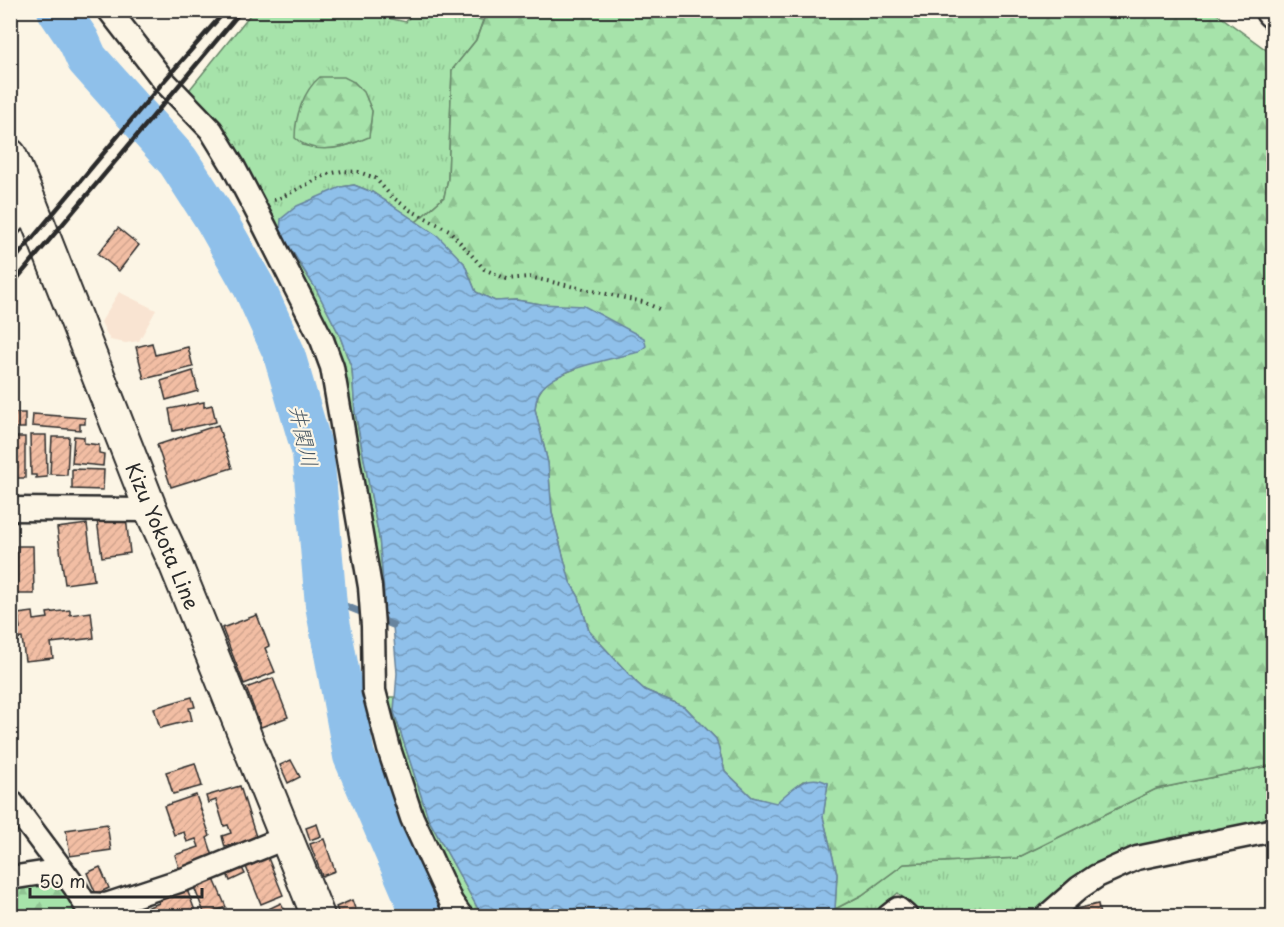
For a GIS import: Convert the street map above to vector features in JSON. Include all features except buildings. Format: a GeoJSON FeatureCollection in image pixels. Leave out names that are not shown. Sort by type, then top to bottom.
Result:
{"type":"FeatureCollection","features":[{"type":"Feature","properties":{"kind":"main road","name":"Kizu Yokota Line"},"geometry":{"type":"LineString","coordinates":[[10,155],[20,213],[175,563],[318,916]]}},
{"type":"Feature","properties":{"kind":"street"},"geometry":{"type":"LineString","coordinates":[[109,10],[164,81],[210,130],[233,166],[322,340],[332,367],[370,587],[374,690],[389,749],[412,818],[451,902],[460,916]]}},
{"type":"Feature","properties":{"kind":"street"},"geometry":{"type":"LineString","coordinates":[[10,508],[151,510]]}},
{"type":"Feature","properties":{"kind":"street"},"geometry":{"type":"LineString","coordinates":[[10,800],[75,887],[84,910],[184,879],[287,837]]}},
{"type":"Feature","properties":{"kind":"street"},"geometry":{"type":"LineString","coordinates":[[1047,916],[1079,888],[1097,876],[1137,858],[1274,830]]}},
{"type":"Feature","properties":{"kind":"street"},"geometry":{"type":"LineString","coordinates":[[10,878],[62,870]]}},
{"type":"Feature","properties":{"kind":"street"},"geometry":{"type":"LineString","coordinates":[[888,916],[898,909],[906,916]]}},
{"type":"Feature","properties":{"kind":"path"},"geometry":{"type":"LineString","coordinates":[[252,203],[278,199],[328,174],[342,171],[358,172],[375,178],[410,210],[449,230],[491,274],[507,279],[529,277],[643,302],[659,309]]}},
{"type":"Feature","properties":{"kind":"shaded area"},"geometry":{"type":"Polygon","coordinates":[[[119,292],[156,310],[139,341],[126,343],[110,340],[101,322],[119,292]]]}},
{"type":"Feature","properties":{"kind":"green space"},"geometry":{"type":"Polygon","coordinates":[[[253,11],[355,11],[406,22],[413,11],[423,11],[483,20],[476,40],[452,70],[448,179],[444,197],[416,222],[372,192],[354,185],[341,187],[288,246],[316,289],[339,334],[352,369],[355,412],[379,537],[384,616],[378,617],[342,397],[270,224],[270,209],[186,94],[253,11]],[[354,82],[302,145],[336,148],[369,136],[372,111],[364,93],[354,82]]]}},
{"type":"Feature","properties":{"kind":"green space"},"geometry":{"type":"Polygon","coordinates":[[[487,11],[1213,11],[1273,55],[1273,765],[1156,789],[1017,858],[904,864],[862,895],[835,909],[837,874],[823,817],[828,783],[803,781],[776,804],[752,797],[725,771],[716,739],[685,707],[645,690],[589,631],[579,597],[570,582],[552,513],[548,463],[535,409],[536,400],[543,387],[560,375],[575,369],[541,304],[516,300],[495,301],[476,292],[464,263],[416,222],[444,197],[448,179],[452,70],[476,40],[487,11]]]}},
{"type":"Feature","properties":{"kind":"green space"},"geometry":{"type":"Polygon","coordinates":[[[320,77],[344,77],[354,82],[364,92],[372,111],[369,137],[341,147],[321,149],[303,144],[295,138],[301,105],[309,89],[320,77]]]}},
{"type":"Feature","properties":{"kind":"green space"},"geometry":{"type":"Polygon","coordinates":[[[384,697],[395,697],[394,712],[429,820],[482,916],[469,916],[419,815],[384,697]]]}},
{"type":"Feature","properties":{"kind":"green space"},"geometry":{"type":"Polygon","coordinates":[[[1273,765],[1273,819],[1135,848],[1113,856],[1092,867],[1041,907],[1033,916],[921,916],[898,893],[870,916],[840,916],[835,909],[862,895],[904,864],[1017,858],[1156,789],[1273,765]]]}},
{"type":"Feature","properties":{"kind":"green space"},"geometry":{"type":"Polygon","coordinates":[[[60,879],[77,916],[11,916],[10,881],[60,879]]]}},
{"type":"Feature","properties":{"kind":"water"},"geometry":{"type":"Polygon","coordinates":[[[354,185],[372,192],[438,236],[464,263],[476,292],[495,301],[516,300],[584,306],[644,338],[646,346],[639,352],[571,370],[548,383],[537,398],[535,409],[548,463],[552,513],[570,582],[579,597],[589,631],[645,690],[685,707],[716,739],[725,771],[752,797],[776,803],[806,781],[813,779],[828,783],[823,817],[837,874],[835,909],[826,916],[482,916],[429,820],[394,712],[397,673],[393,626],[384,616],[379,537],[355,412],[352,369],[339,334],[316,289],[280,232],[281,219],[297,206],[341,187],[354,185]]]}},
{"type":"Feature","properties":{"kind":"waterway","name":"井関川"},"geometry":{"type":"LineString","coordinates":[[58,10],[79,41],[87,59],[178,161],[215,218],[254,287],[283,351],[313,453],[326,605],[354,756],[423,916]]}},
{"type":"Feature","properties":{"kind":"waterway"},"geometry":{"type":"LineString","coordinates":[[326,605],[343,605],[393,625]]}},
{"type":"Feature","properties":{"kind":"railway"},"geometry":{"type":"LineString","coordinates":[[10,265],[226,10]]}},
{"type":"Feature","properties":{"kind":"railway"},"geometry":{"type":"LineString","coordinates":[[10,287],[242,10]]}}]}
